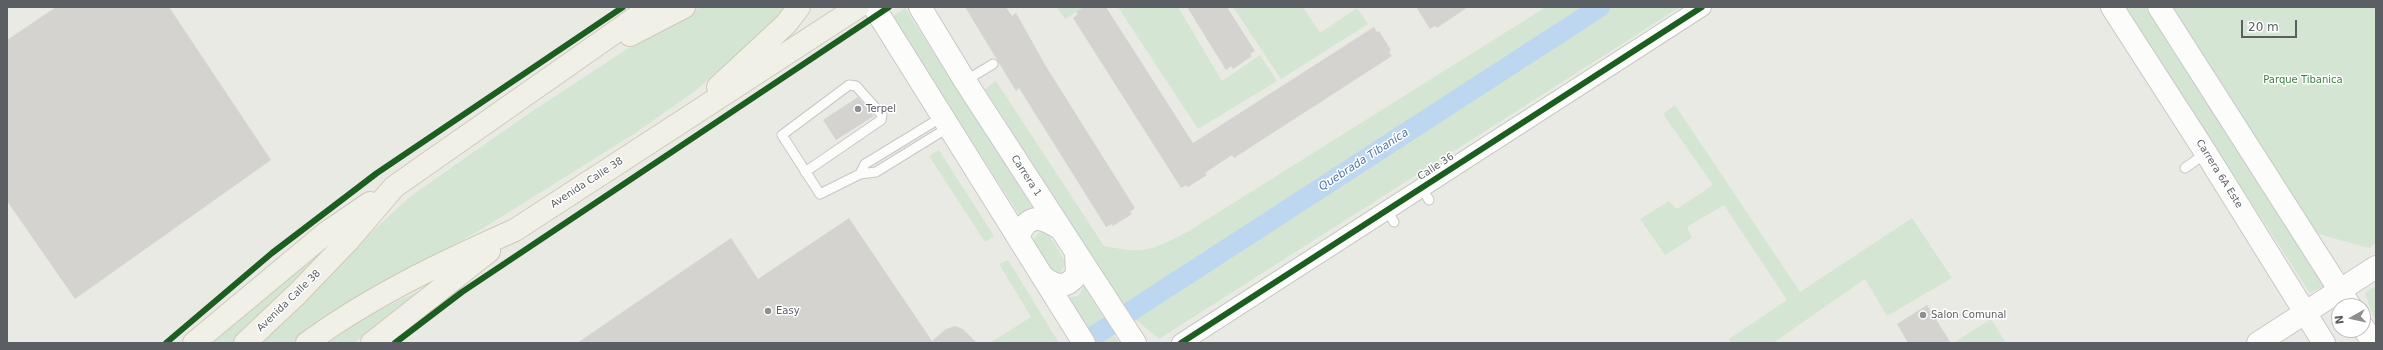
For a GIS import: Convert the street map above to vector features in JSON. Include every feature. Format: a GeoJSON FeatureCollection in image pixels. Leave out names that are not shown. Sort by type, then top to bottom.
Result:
{"type":"FeatureCollection","features":[{"type":"Feature","properties":{"kind":"main road","name":"Avenida Calle 38"},"geometry":{"type":"LineString","coordinates":[[245,343],[297,294],[347,242],[394,187],[651,7]]}},
{"type":"Feature","properties":{"kind":"main road"},"geometry":{"type":"LineString","coordinates":[[562,68],[684,7]]}},
{"type":"Feature","properties":{"kind":"main road"},"geometry":{"type":"LineString","coordinates":[[678,124],[786,24],[799,7]]}},
{"type":"Feature","properties":{"kind":"main road","name":"Avenida Calle 38"},"geometry":{"type":"LineString","coordinates":[[307,343],[410,280],[515,230],[858,7]]}},
{"type":"Feature","properties":{"kind":"main road"},"geometry":{"type":"LineString","coordinates":[[194,343],[326,233],[394,187]]}},
{"type":"Feature","properties":{"kind":"main road"},"geometry":{"type":"LineString","coordinates":[[372,343],[515,230]]}},
{"type":"Feature","properties":{"kind":"street"},"geometry":{"type":"LineString","coordinates":[[874,7],[1084,343]]}},
{"type":"Feature","properties":{"kind":"street","name":"Carrera 1"},"geometry":{"type":"LineString","coordinates":[[920,7],[965,82],[1135,343]]}},
{"type":"Feature","properties":{"kind":"street","name":"Calle 36"},"geometry":{"type":"LineString","coordinates":[[1180,343],[1425,194],[1702,7]]}},
{"type":"Feature","properties":{"kind":"street","name":"Carrera 6A Este"},"geometry":{"type":"LineString","coordinates":[[2112,7],[2206,153],[2324,343]]}},
{"type":"Feature","properties":{"kind":"street"},"geometry":{"type":"LineString","coordinates":[[2159,7],[2343,298]]}},
{"type":"Feature","properties":{"kind":"street"},"geometry":{"type":"LineString","coordinates":[[1018,237],[1026,223],[1036,218],[1046,220],[1061,228]]}},
{"type":"Feature","properties":{"kind":"street"},"geometry":{"type":"LineString","coordinates":[[1043,277],[1055,285],[1061,286],[1068,283],[1077,274],[1076,252]]}},
{"type":"Feature","properties":{"kind":"street"},"geometry":{"type":"LineString","coordinates":[[2345,298],[2376,268]]}},
{"type":"Feature","properties":{"kind":"street"},"geometry":{"type":"LineString","coordinates":[[2258,343],[2306,313],[2331,304]]}},
{"type":"Feature","properties":{"kind":"lane"},"geometry":{"type":"LineString","coordinates":[[965,82],[993,64]]}},
{"type":"Feature","properties":{"kind":"lane"},"geometry":{"type":"LineString","coordinates":[[805,172],[881,120],[882,115],[856,86],[849,85],[782,135],[805,172],[820,194],[860,174],[865,164],[945,122]]}},
{"type":"Feature","properties":{"kind":"lane"},"geometry":{"type":"LineString","coordinates":[[2184,168],[2206,153]]}},
{"type":"Feature","properties":{"kind":"green space"},"geometry":{"type":"Polygon","coordinates":[[[700,7],[791,7],[695,91],[634,134],[485,227],[339,311],[293,343],[258,343],[364,239],[411,196],[528,114],[624,51],[700,7]]]}},
{"type":"Feature","properties":{"kind":"green space"},"geometry":{"type":"Polygon","coordinates":[[[1057,7],[1084,7],[1065,19],[1057,7]]]}},
{"type":"Feature","properties":{"kind":"green space"},"geometry":{"type":"Polygon","coordinates":[[[1118,7],[1178,7],[1222,81],[1260,55],[1277,81],[1198,129],[1118,7]]]}},
{"type":"Feature","properties":{"kind":"green space"},"geometry":{"type":"Polygon","coordinates":[[[1233,7],[1303,7],[1320,33],[1357,8],[1368,24],[1281,79],[1233,7]]]}},
{"type":"Feature","properties":{"kind":"green space"},"geometry":{"type":"Polygon","coordinates":[[[1546,7],[1680,7],[1159,339],[1128,313],[985,89],[996,81],[1104,246],[1129,250],[1147,249],[1155,247],[1187,232],[1546,7]]]}},
{"type":"Feature","properties":{"kind":"green space"},"geometry":{"type":"Polygon","coordinates":[[[2124,7],[2145,7],[2325,286],[2310,293],[2124,7]]]}},
{"type":"Feature","properties":{"kind":"green space","name":"Parque Tibanica"},"geometry":{"type":"Polygon","coordinates":[[[2170,7],[2376,7],[2376,243],[2369,248],[2318,234],[2303,214],[2170,7]]]}},
{"type":"Feature","properties":{"kind":"green space"},"geometry":{"type":"Polygon","coordinates":[[[905,8],[1033,208],[1020,216],[892,17],[905,8]]]}},
{"type":"Feature","properties":{"kind":"green space"},"geometry":{"type":"Polygon","coordinates":[[[1675,105],[1800,292],[1912,218],[1952,278],[1887,316],[1865,279],[1773,343],[1731,343],[1729,339],[1787,300],[1724,205],[1687,227],[1692,238],[1665,255],[1640,219],[1669,201],[1677,209],[1713,185],[1663,114],[1675,105]]]}},
{"type":"Feature","properties":{"kind":"green space"},"geometry":{"type":"Polygon","coordinates":[[[939,150],[994,236],[985,242],[929,156],[939,150]]]}},
{"type":"Feature","properties":{"kind":"green space"},"geometry":{"type":"Polygon","coordinates":[[[1044,232],[1049,235],[1066,263],[1061,272],[1056,274],[1049,272],[1032,243],[1038,233],[1044,232]]]}},
{"type":"Feature","properties":{"kind":"green space"},"geometry":{"type":"Polygon","coordinates":[[[326,247],[237,338],[240,343],[207,343],[326,247]]]}},
{"type":"Feature","properties":{"kind":"green space"},"geometry":{"type":"Polygon","coordinates":[[[1008,260],[1059,343],[990,343],[1031,317],[999,264],[1008,260]]]}},
{"type":"Feature","properties":{"kind":"green space"},"geometry":{"type":"Polygon","coordinates":[[[1084,286],[1119,343],[1097,343],[1067,298],[1078,296],[1084,286]]]}},
{"type":"Feature","properties":{"kind":"green space"},"geometry":{"type":"Polygon","coordinates":[[[2376,286],[2376,324],[2371,310],[2371,298],[2367,298],[2365,293],[2376,286]]]}},
{"type":"Feature","properties":{"kind":"green space"},"geometry":{"type":"Polygon","coordinates":[[[420,290],[354,343],[329,343],[364,318],[420,290]]]}},
{"type":"Feature","properties":{"kind":"green space"},"geometry":{"type":"Polygon","coordinates":[[[1991,319],[2006,343],[1954,343],[1958,340],[1991,319]]]}},
{"type":"Feature","properties":{"kind":"building"},"geometry":{"type":"Polygon","coordinates":[[[56,7],[169,7],[271,160],[75,299],[7,201],[7,40],[56,7]]]}},
{"type":"Feature","properties":{"kind":"building"},"geometry":{"type":"Polygon","coordinates":[[[965,7],[1006,7],[1012,16],[1016,13],[1047,68],[1135,208],[1130,212],[1132,214],[1113,226],[1112,224],[1106,227],[1019,88],[1016,91],[965,7]]]}},
{"type":"Feature","properties":{"kind":"building"},"geometry":{"type":"Polygon","coordinates":[[[1084,7],[1106,7],[1193,143],[1374,27],[1377,32],[1379,31],[1391,50],[1389,52],[1392,56],[1234,158],[1232,155],[1205,173],[1207,175],[1188,187],[1186,185],[1181,188],[1073,18],[1078,14],[1076,12],[1084,7]]]}},
{"type":"Feature","properties":{"kind":"building"},"geometry":{"type":"Polygon","coordinates":[[[1187,7],[1227,7],[1255,51],[1250,54],[1252,56],[1233,69],[1231,66],[1226,70],[1187,7]]]}},
{"type":"Feature","properties":{"kind":"building"},"geometry":{"type":"Polygon","coordinates":[[[1416,7],[1468,7],[1437,28],[1435,26],[1430,29],[1416,7]]]}},
{"type":"Feature","properties":{"kind":"building"},"geometry":{"type":"Polygon","coordinates":[[[858,97],[874,116],[836,140],[823,120],[858,97]]]}},
{"type":"Feature","properties":{"kind":"building","name":"Easy"},"geometry":{"type":"Polygon","coordinates":[[[849,218],[932,341],[946,329],[955,326],[963,329],[977,343],[577,343],[731,238],[758,279],[849,218]]]}},
{"type":"Feature","properties":{"kind":"building","name":"Salon Comunal"},"geometry":{"type":"Polygon","coordinates":[[[1927,305],[1951,343],[1908,343],[1897,324],[1927,305]]]}},
{"type":"Feature","properties":{"kind":"waterway","name":"Quebrada Tibaníca"},"geometry":{"type":"LineString","coordinates":[[1128,313],[1600,7]]}},
{"type":"Feature","properties":{"kind":"waterway","name":"Quebrada Tibaníca"},"geometry":{"type":"LineString","coordinates":[[1092,337],[1109,326]]}},
{"type":"Feature","properties":{"kind":"cycle path"},"geometry":{"type":"LineString","coordinates":[[166,343],[272,253],[377,173],[623,7]]}},
{"type":"Feature","properties":{"kind":"cycle path"},"geometry":{"type":"LineString","coordinates":[[395,343],[462,292],[889,7]]}},
{"type":"Feature","properties":{"kind":"cycle path"},"geometry":{"type":"LineString","coordinates":[[1181,343],[1702,7]]}},
{"type":"Feature","properties":{"kind":"place","name":"Terpel"},"geometry":{"type":"Point","coordinates":[858,109]}},
{"type":"Feature","properties":{"kind":"place","name":"Easy"},"geometry":{"type":"Point","coordinates":[768,311]}},
{"type":"Feature","properties":{"kind":"place","name":"Salon Comunal"},"geometry":{"type":"Point","coordinates":[1923,315]}}]}
